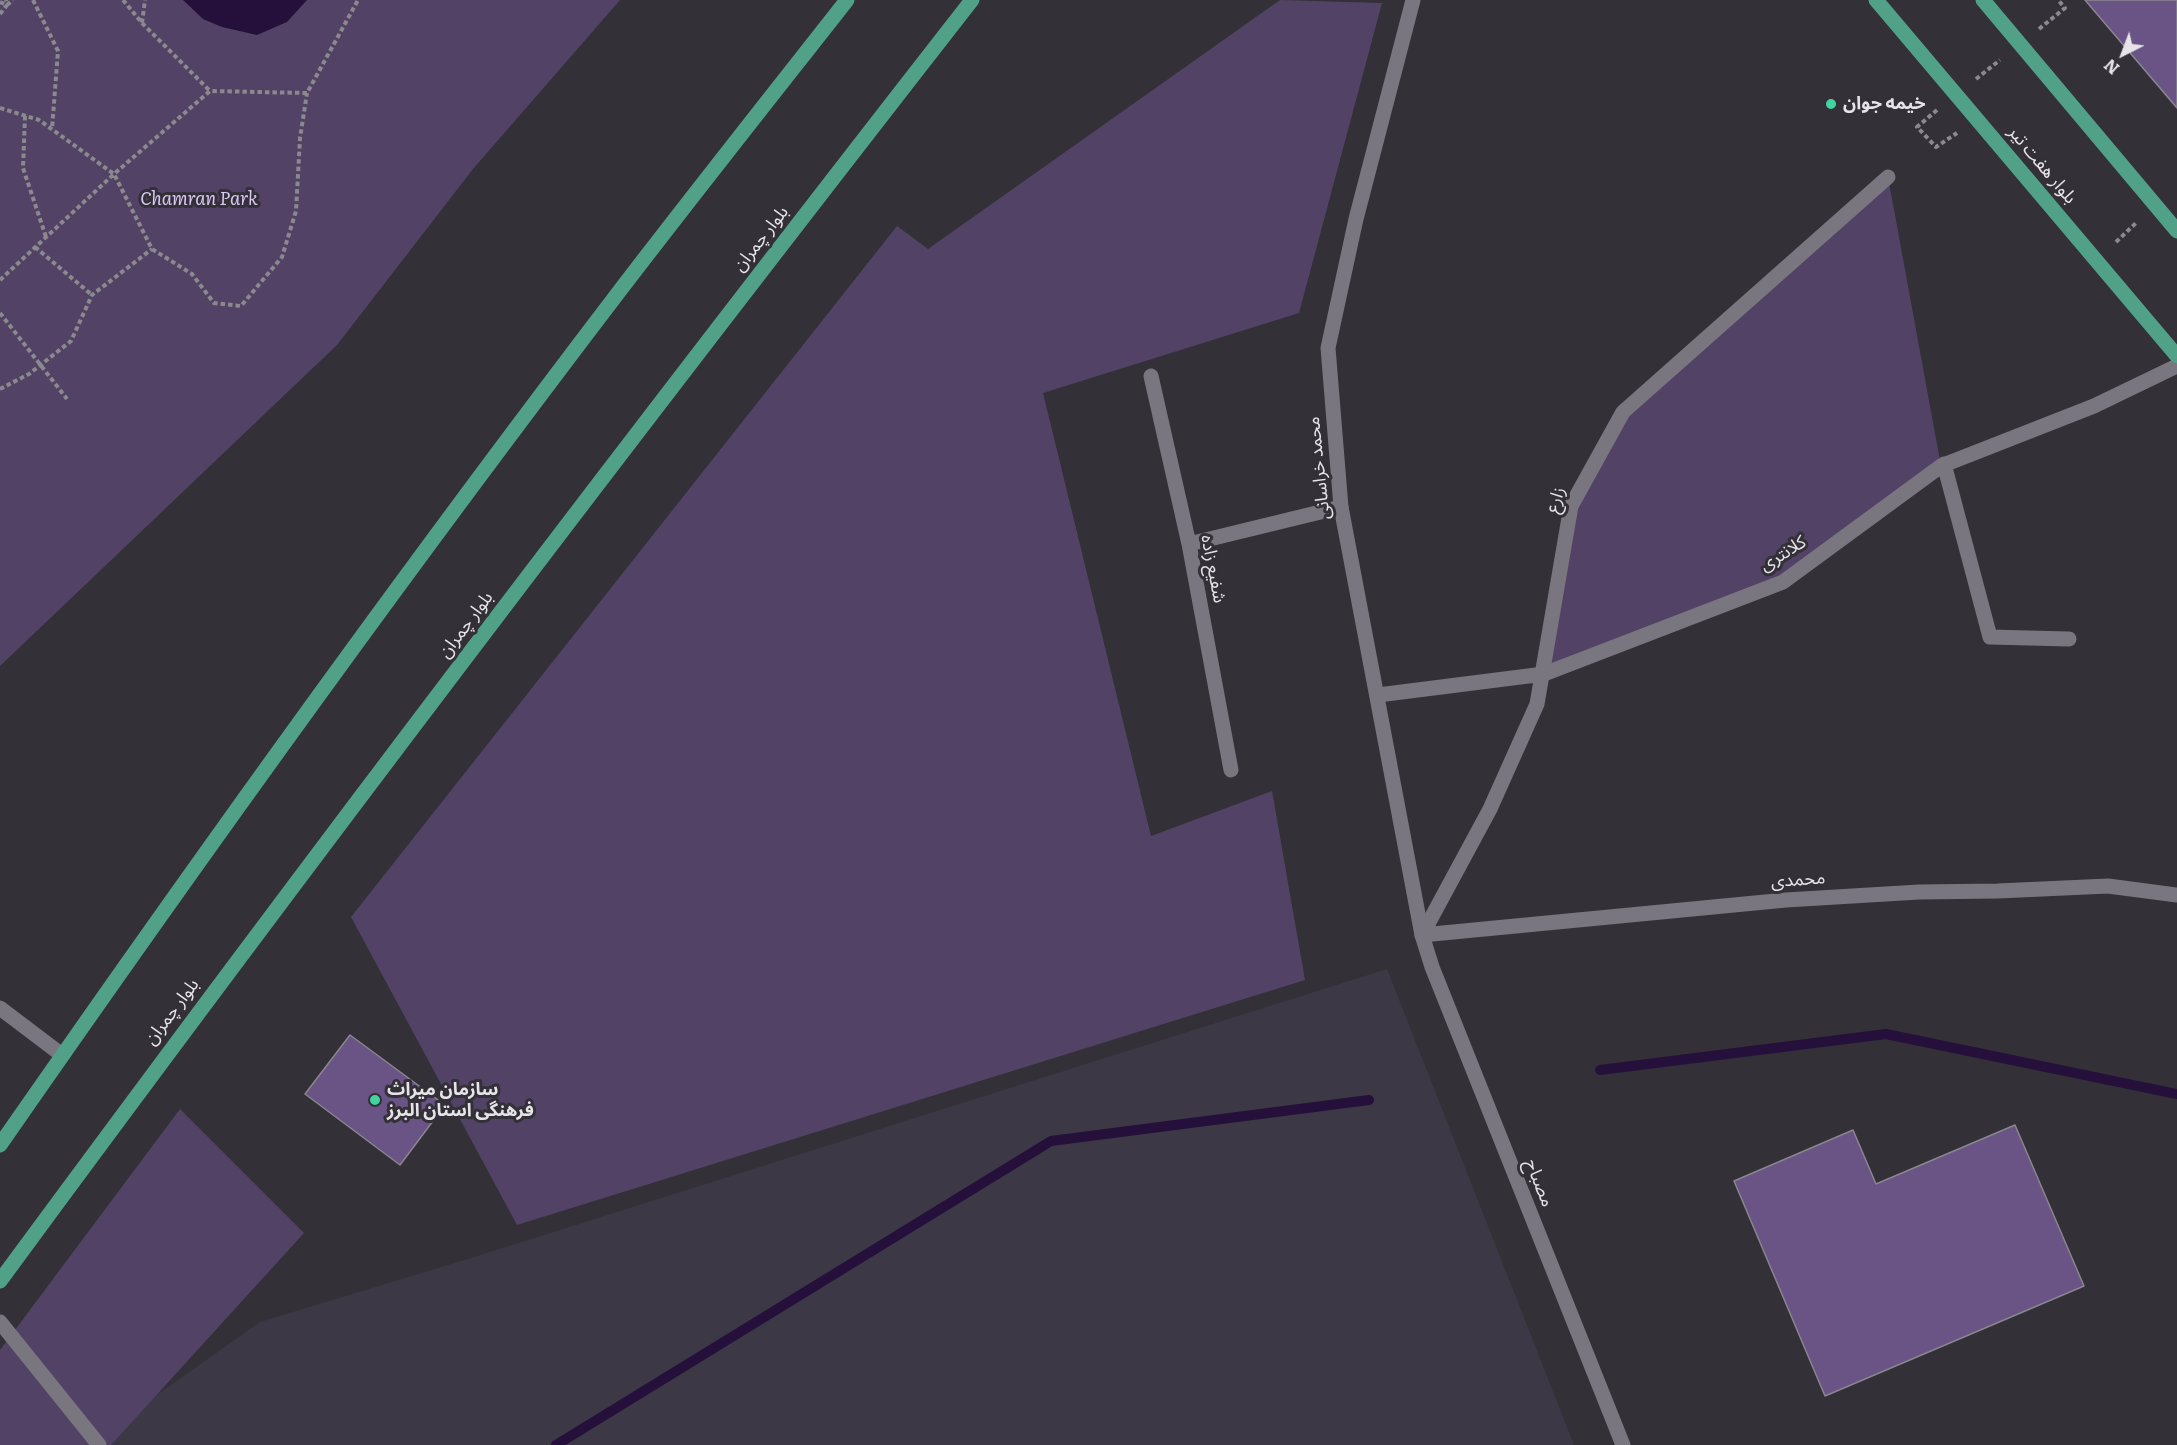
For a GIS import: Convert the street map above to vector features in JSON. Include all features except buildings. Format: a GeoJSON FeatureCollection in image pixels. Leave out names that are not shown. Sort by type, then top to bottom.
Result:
{"type":"FeatureCollection","features":[{"type":"Feature","properties":{"kind":"main road"},"geometry":{"type":"LineString","coordinates":[[0,1145],[147,934],[422,554],[618,294],[847,0]]}},
{"type":"Feature","properties":{"kind":"main road","name":"بلوار چمران"},"geometry":{"type":"LineString","coordinates":[[0,1281],[170,1048],[539,561],[972,0]]}},
{"type":"Feature","properties":{"kind":"main road","name":"بلوار هفت تیر"},"geometry":{"type":"LineString","coordinates":[[1876,0],[2177,356]]}},
{"type":"Feature","properties":{"kind":"main road"},"geometry":{"type":"LineString","coordinates":[[1983,0],[2177,231]]}},
{"type":"Feature","properties":{"kind":"street","name":"محمد خراسانی"},"geometry":{"type":"LineString","coordinates":[[1413,0],[1356,219],[1328,348],[1341,507],[1422,936]]}},
{"type":"Feature","properties":{"kind":"street","name":"زارع"},"geometry":{"type":"LineString","coordinates":[[1422,936],[1490,809],[1537,704],[1544,674],[1571,506],[1623,412],[1888,177]]}},
{"type":"Feature","properties":{"kind":"street","name":"کلانتری"},"geometry":{"type":"LineString","coordinates":[[1378,696],[1544,674],[1783,582],[1944,465],[2094,406],[2177,366]]}},
{"type":"Feature","properties":{"kind":"street","name":"شفیع زاده"},"geometry":{"type":"LineString","coordinates":[[1152,376],[1189,544],[1231,770]]}},
{"type":"Feature","properties":{"kind":"street"},"geometry":{"type":"LineString","coordinates":[[1944,465],[1990,637],[2069,639]]}},
{"type":"Feature","properties":{"kind":"street"},"geometry":{"type":"LineString","coordinates":[[1189,544],[1341,507]]}},
{"type":"Feature","properties":{"kind":"street","name":"محمدی"},"geometry":{"type":"LineString","coordinates":[[1422,936],[1786,900],[1919,892],[2108,886],[2177,895]]}},
{"type":"Feature","properties":{"kind":"street","name":"مصباح"},"geometry":{"type":"LineString","coordinates":[[1422,936],[1432,967],[1623,1445]]}},
{"type":"Feature","properties":{"kind":"street"},"geometry":{"type":"LineString","coordinates":[[0,1008],[62,1055]]}},
{"type":"Feature","properties":{"kind":"street"},"geometry":{"type":"LineString","coordinates":[[0,1323],[99,1445]]}},
{"type":"Feature","properties":{"kind":"path"},"geometry":{"type":"LineString","coordinates":[[0,2],[13,0]]}},
{"type":"Feature","properties":{"kind":"path"},"geometry":{"type":"LineString","coordinates":[[33,0],[58,51],[52,129]]}},
{"type":"Feature","properties":{"kind":"path"},"geometry":{"type":"LineString","coordinates":[[123,0],[210,92]]}},
{"type":"Feature","properties":{"kind":"path"},"geometry":{"type":"LineString","coordinates":[[142,22],[145,0]]}},
{"type":"Feature","properties":{"kind":"path"},"geometry":{"type":"LineString","coordinates":[[0,108],[39,120],[114,174],[152,249],[192,274],[214,303],[241,306],[282,257],[296,211],[300,138],[307,93],[358,0]]}},
{"type":"Feature","properties":{"kind":"path"},"geometry":{"type":"LineString","coordinates":[[2037,30],[2065,8],[2058,0]]}},
{"type":"Feature","properties":{"kind":"path"},"geometry":{"type":"LineString","coordinates":[[0,14],[7,2]]}},
{"type":"Feature","properties":{"kind":"path"},"geometry":{"type":"LineString","coordinates":[[1972,82],[2009,52]]}},
{"type":"Feature","properties":{"kind":"path"},"geometry":{"type":"LineString","coordinates":[[0,280],[114,174],[210,92],[307,93]]}},
{"type":"Feature","properties":{"kind":"path"},"geometry":{"type":"LineString","coordinates":[[1936,147],[1917,127],[1944,104]]}},
{"type":"Feature","properties":{"kind":"path"},"geometry":{"type":"LineString","coordinates":[[25,115],[23,168],[46,237]]}},
{"type":"Feature","properties":{"kind":"path"},"geometry":{"type":"LineString","coordinates":[[2097,260],[2154,206]]}},
{"type":"Feature","properties":{"kind":"path"},"geometry":{"type":"LineString","coordinates":[[35,247],[92,295]]}},
{"type":"Feature","properties":{"kind":"path"},"geometry":{"type":"LineString","coordinates":[[0,389],[39,366],[71,341],[92,295],[152,249]]}},
{"type":"Feature","properties":{"kind":"path"},"geometry":{"type":"LineString","coordinates":[[0,312],[39,366],[67,399]]}},
{"type":"Feature","properties":{"kind":"shaded area"},"geometry":{"type":"Polygon","coordinates":[[[183,0],[307,0],[287,22],[257,35],[222,27],[203,19],[183,0]]]}},
{"type":"Feature","properties":{"kind":"shaded area"},"geometry":{"type":"Polygon","coordinates":[[[1387,969],[1574,1445],[0,1445],[0,1391],[134,1411],[260,1322],[471,1258],[1387,969]]]}},
{"type":"Feature","properties":{"kind":"green space","name":"Chamran Park"},"geometry":{"type":"Polygon","coordinates":[[[0,0],[620,0],[473,169],[337,345],[0,666],[0,0]]]}},
{"type":"Feature","properties":{"kind":"green space"},"geometry":{"type":"Polygon","coordinates":[[[1280,0],[1382,3],[1299,313],[1043,393],[1151,836],[1272,791],[1305,980],[517,1225],[351,917],[897,226],[928,249],[1280,0]]]}},
{"type":"Feature","properties":{"kind":"green space"},"geometry":{"type":"Polygon","coordinates":[[[1888,177],[1941,466],[1783,582],[1544,674],[1571,506],[1623,412],[1888,177]]]}},
{"type":"Feature","properties":{"kind":"green space"},"geometry":{"type":"Polygon","coordinates":[[[180,1109],[304,1233],[111,1445],[0,1445],[0,1350],[180,1109]]]}},
{"type":"Feature","properties":{"kind":"waterway"},"geometry":{"type":"LineString","coordinates":[[1600,1070],[1886,1034],[2177,1094]]}},
{"type":"Feature","properties":{"kind":"waterway"},"geometry":{"type":"LineString","coordinates":[[556,1445],[1051,1141],[1369,1100]]}},
{"type":"Feature","properties":{"kind":"place","name":"خیمه جوان"},"geometry":{"type":"Point","coordinates":[1831,104]}},
{"type":"Feature","properties":{"kind":"place","name":"سازمان میراث فرهنگی استان البرز"},"geometry":{"type":"Point","coordinates":[375,1100]}}]}
